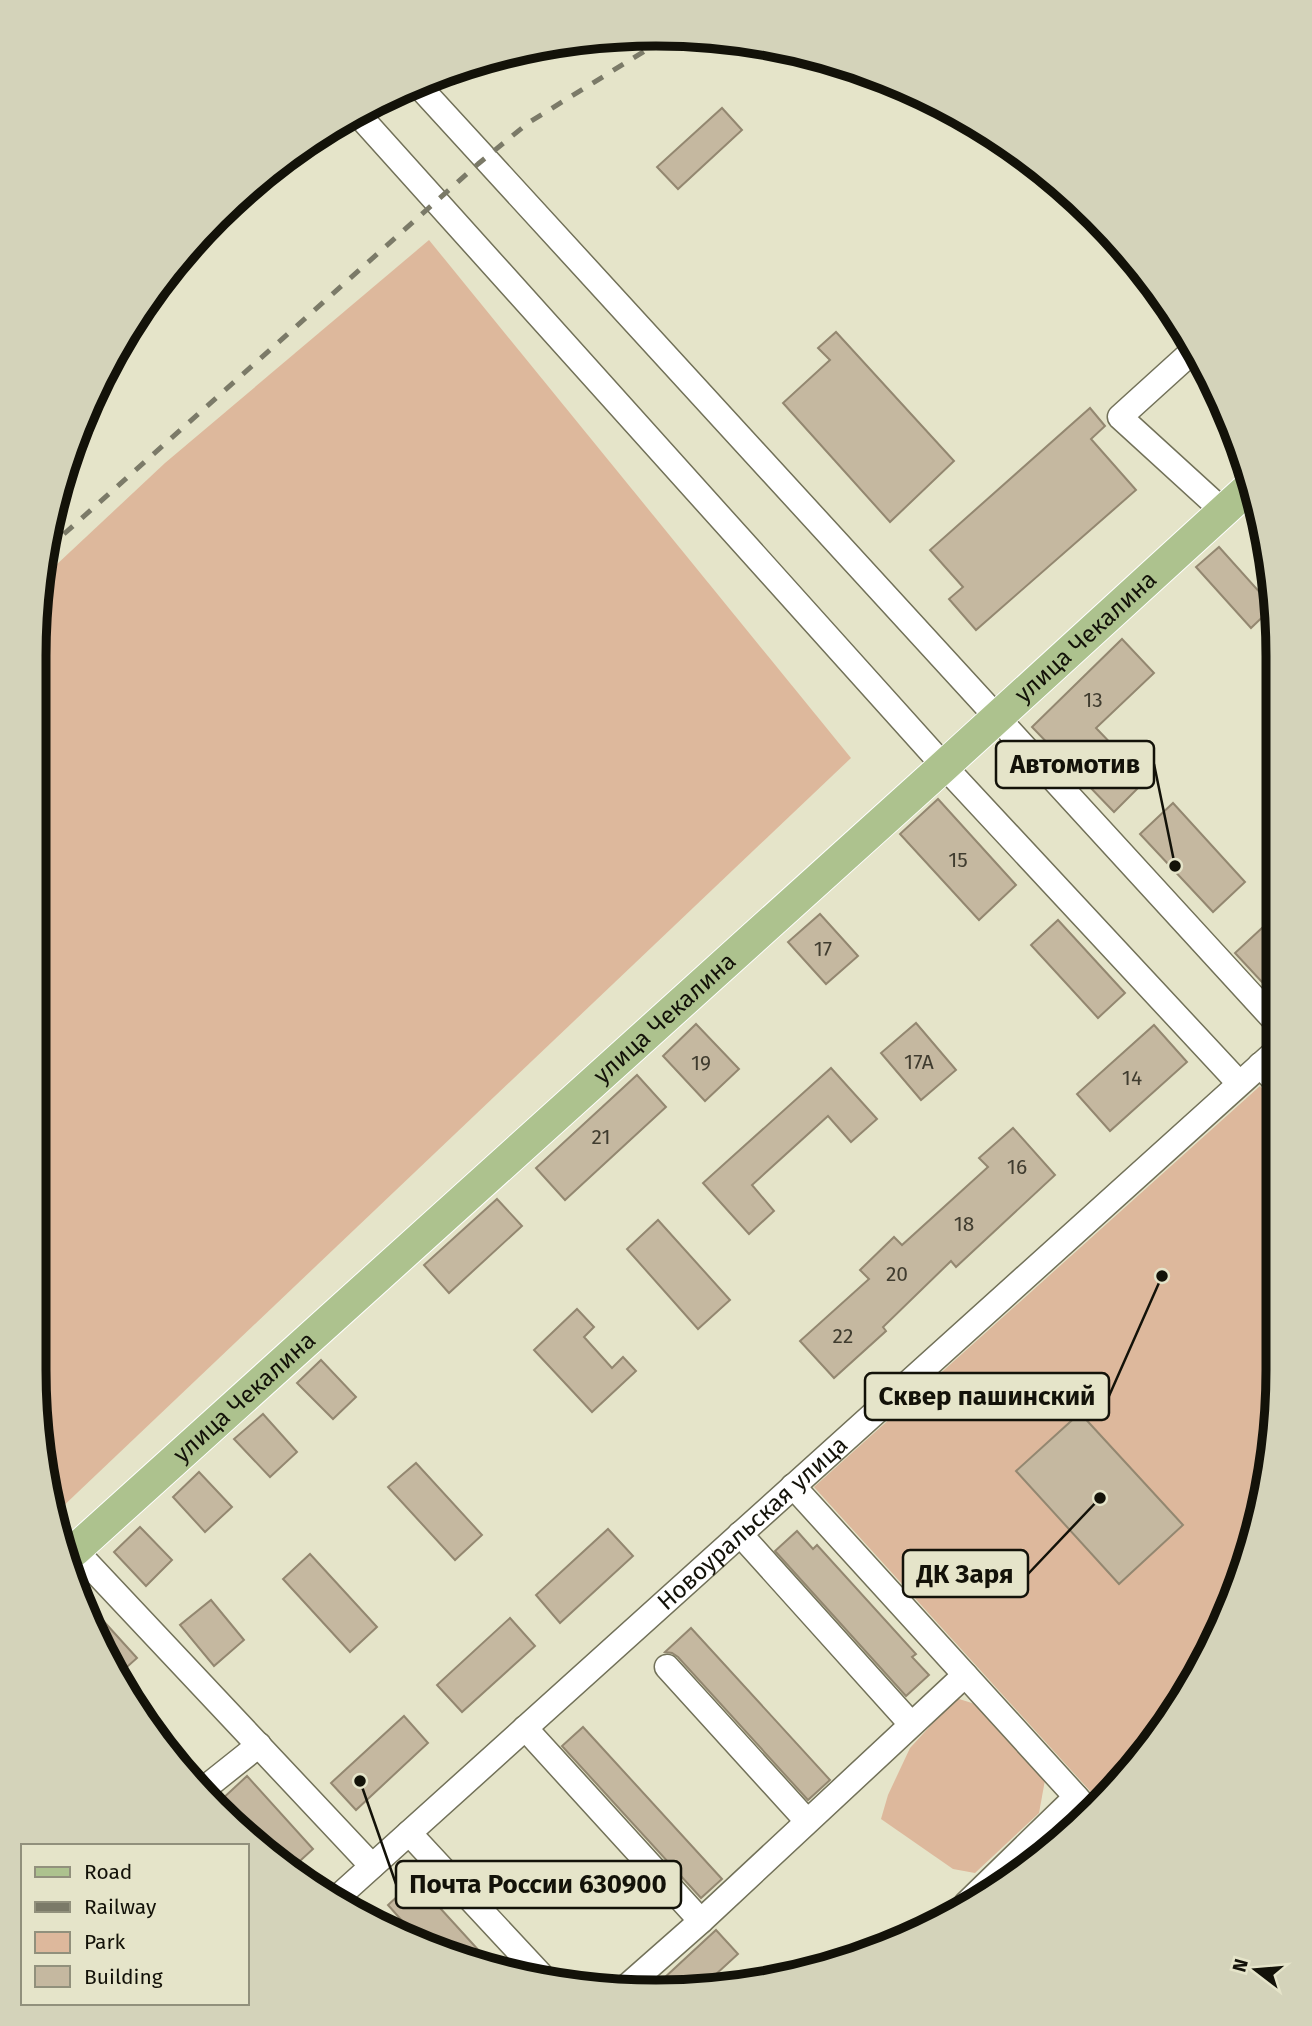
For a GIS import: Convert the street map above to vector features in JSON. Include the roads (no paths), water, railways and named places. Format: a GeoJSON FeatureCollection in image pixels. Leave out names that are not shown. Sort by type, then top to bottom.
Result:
{"type":"FeatureCollection","features":[{"type":"Feature","properties":{"kind":"main road","name":"улица Чекалина"},"geometry":{"type":"LineString","coordinates":[[73,1551],[1244,492]]}},
{"type":"Feature","properties":{"kind":"street"},"geometry":{"type":"LineString","coordinates":[[423,92],[1266,1010]]}},
{"type":"Feature","properties":{"kind":"street"},"geometry":{"type":"LineString","coordinates":[[363,120],[944,766],[1239,1083]]}},
{"type":"Feature","properties":{"kind":"street"},"geometry":{"type":"LineString","coordinates":[[1188,356],[1120,417],[1223,512]]}},
{"type":"Feature","properties":{"kind":"street","name":"Новоуральская улица"},"geometry":{"type":"LineString","coordinates":[[342,1893],[1239,1083],[1266,1068]]}},
{"type":"Feature","properties":{"kind":"street"},"geometry":{"type":"LineString","coordinates":[[793,1486],[1082,1804],[1032,1850]]}},
{"type":"Feature","properties":{"kind":"street"},"geometry":{"type":"LineString","coordinates":[[740,1534],[911,1724]]}},
{"type":"Feature","properties":{"kind":"street"},"geometry":{"type":"LineString","coordinates":[[76,1560],[259,1745],[372,1866]]}},
{"type":"Feature","properties":{"kind":"street"},"geometry":{"type":"LineString","coordinates":[[667,1667],[807,1821]]}},
{"type":"Feature","properties":{"kind":"street"},"geometry":{"type":"LineString","coordinates":[[635,1979],[965,1675]]}},
{"type":"Feature","properties":{"kind":"street"},"geometry":{"type":"LineString","coordinates":[[525,1728],[701,1921]]}},
{"type":"Feature","properties":{"kind":"street"},"geometry":{"type":"LineString","coordinates":[[208,1785],[259,1745]]}},
{"type":"Feature","properties":{"kind":"street"},"geometry":{"type":"LineString","coordinates":[[410,1833],[535,1969]]}},
{"type":"Feature","properties":{"kind":"railway"},"geometry":{"type":"LineString","coordinates":[[56,541],[478,164],[528,123],[653,46]]}},
{"type":"Feature","properties":{"kind":"place","name":"Автомотив"},"geometry":{"type":"Point","coordinates":[1175,866]}},
{"type":"Feature","properties":{"kind":"place","name":"Сквер пашинский"},"geometry":{"type":"Point","coordinates":[1162,1276]}},
{"type":"Feature","properties":{"kind":"place","name":"ДК Заря"},"geometry":{"type":"Point","coordinates":[1100,1498]}},
{"type":"Feature","properties":{"kind":"place","name":"Почта России 630900"},"geometry":{"type":"Point","coordinates":[360,1781]}}]}
